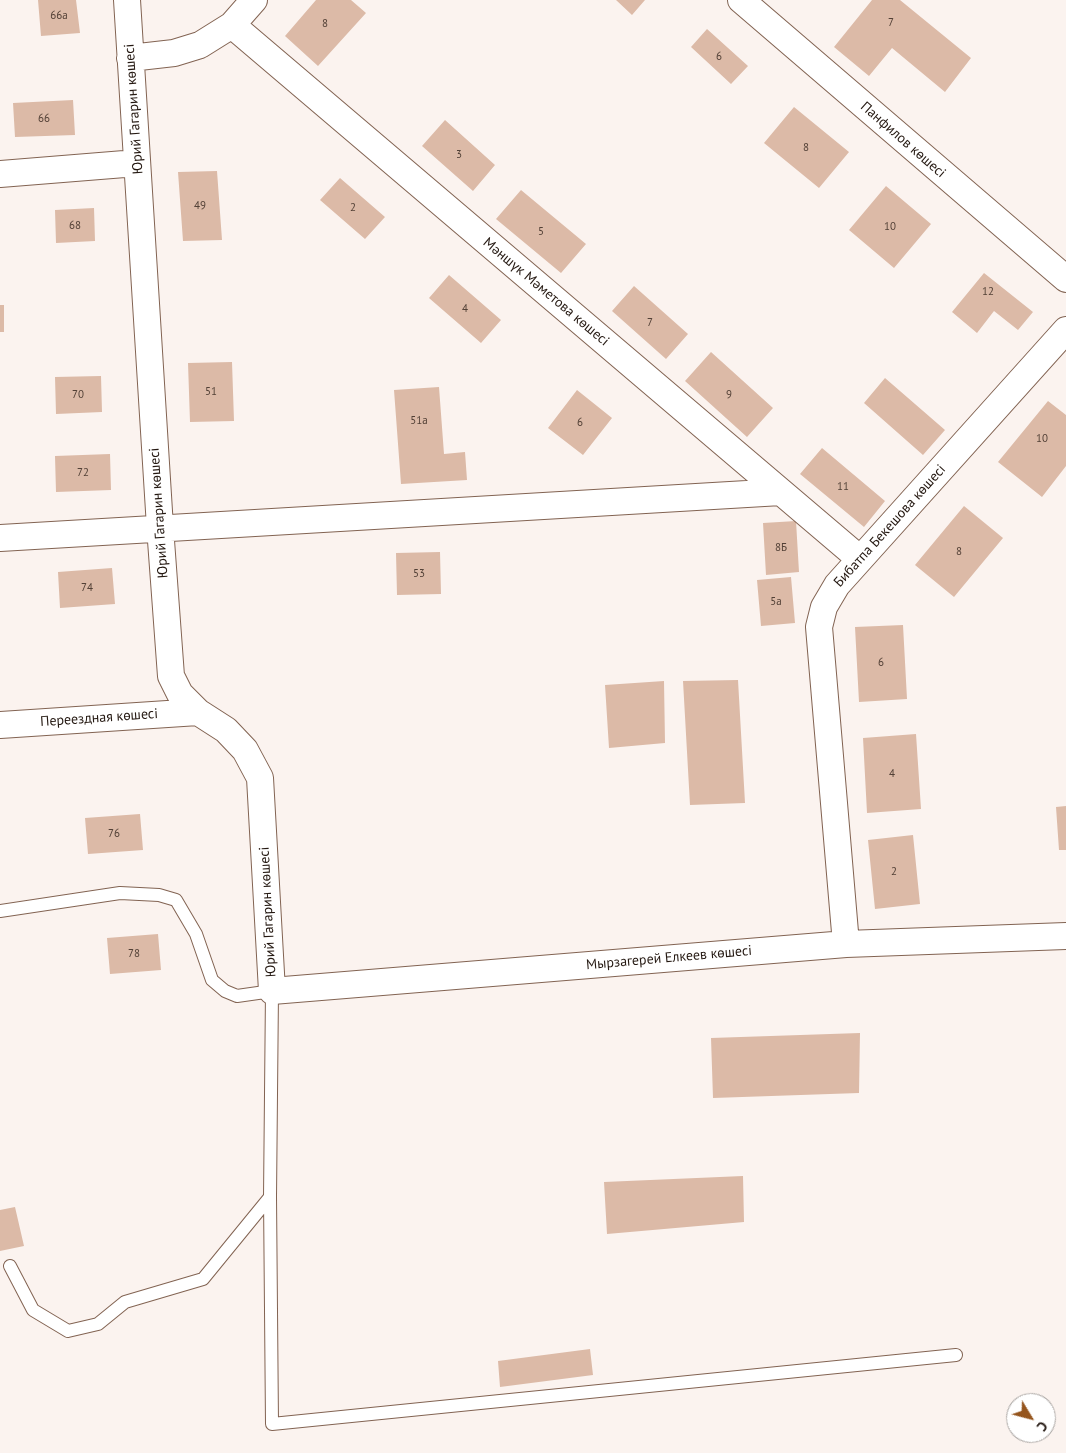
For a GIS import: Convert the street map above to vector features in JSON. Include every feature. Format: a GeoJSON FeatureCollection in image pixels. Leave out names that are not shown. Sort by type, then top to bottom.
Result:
{"type":"FeatureCollection","features":[{"type":"Feature","properties":{"kind":"street","name":"Юрий Гагарин көшесі"},"geometry":{"type":"LineString","coordinates":[[127,0],[171,676],[180,694],[198,712],[226,730],[238,744],[260,778],[272,991]]}},
{"type":"Feature","properties":{"kind":"street"},"geometry":{"type":"LineString","coordinates":[[130,58],[174,53],[200,45],[232,25],[254,0]]}},
{"type":"Feature","properties":{"kind":"street","name":"Панфилов көшесі"},"geometry":{"type":"LineString","coordinates":[[753,4],[1066,279]]}},
{"type":"Feature","properties":{"kind":"street","name":"Мәншүк Мәметова көшесі"},"geometry":{"type":"LineString","coordinates":[[232,25],[860,559]]}},
{"type":"Feature","properties":{"kind":"street"},"geometry":{"type":"LineString","coordinates":[[0,174],[137,164]]}},
{"type":"Feature","properties":{"kind":"street","name":"Бибатпа Бекешова көшесі"},"geometry":{"type":"LineString","coordinates":[[846,944],[819,627],[824,607],[832,592],[860,559],[1066,330]]}},
{"type":"Feature","properties":{"kind":"street"},"geometry":{"type":"LineString","coordinates":[[0,538],[160,527],[781,492]]}},
{"type":"Feature","properties":{"kind":"street","name":"Переездная көшесі"},"geometry":{"type":"LineString","coordinates":[[0,725],[198,712]]}},
{"type":"Feature","properties":{"kind":"street","name":"Мырзагерей Елкеев көшесі"},"geometry":{"type":"LineString","coordinates":[[272,991],[846,944],[1066,936]]}},
{"type":"Feature","properties":{"kind":"lane"},"geometry":{"type":"LineString","coordinates":[[0,911],[120,893],[176,900],[196,934],[212,980],[225,991],[237,996],[272,991],[270,1197],[272,1424],[956,1355]]}},
{"type":"Feature","properties":{"kind":"lane"},"geometry":{"type":"LineString","coordinates":[[10,1266],[33,1310],[68,1331],[98,1324],[125,1302],[203,1279],[270,1197]]}},
{"type":"Feature","properties":{"kind":"building"},"geometry":{"type":"Polygon","coordinates":[[[38,0],[76,0],[80,33],[41,36],[38,0]]]}},
{"type":"Feature","properties":{"kind":"building"},"geometry":{"type":"Polygon","coordinates":[[[316,0],[351,0],[366,13],[318,66],[285,36],[316,0]]]}},
{"type":"Feature","properties":{"kind":"building"},"geometry":{"type":"Polygon","coordinates":[[[616,0],[645,0],[632,15],[616,0]]]}},
{"type":"Feature","properties":{"kind":"building"},"geometry":{"type":"Polygon","coordinates":[[[872,0],[900,0],[971,58],[945,92],[892,48],[869,76],[834,47],[872,0]]]}},
{"type":"Feature","properties":{"kind":"building"},"geometry":{"type":"Polygon","coordinates":[[[707,29],[748,66],[731,84],[691,47],[707,29]]]}},
{"type":"Feature","properties":{"kind":"building"},"geometry":{"type":"Polygon","coordinates":[[[73,100],[75,135],[15,137],[13,103],[73,100]]]}},
{"type":"Feature","properties":{"kind":"building"},"geometry":{"type":"Polygon","coordinates":[[[794,107],[849,152],[819,188],[764,143],[794,107]]]}},
{"type":"Feature","properties":{"kind":"building"},"geometry":{"type":"Polygon","coordinates":[[[445,120],[495,165],[473,191],[422,146],[445,120]]]}},
{"type":"Feature","properties":{"kind":"building"},"geometry":{"type":"Polygon","coordinates":[[[217,171],[222,240],[183,241],[178,172],[217,171]]]}},
{"type":"Feature","properties":{"kind":"building"},"geometry":{"type":"Polygon","coordinates":[[[340,178],[385,217],[365,239],[320,200],[340,178]]]}},
{"type":"Feature","properties":{"kind":"building"},"geometry":{"type":"Polygon","coordinates":[[[886,186],[931,224],[894,268],[849,230],[886,186]]]}},
{"type":"Feature","properties":{"kind":"building"},"geometry":{"type":"Polygon","coordinates":[[[521,190],[586,244],[561,273],[496,219],[521,190]]]}},
{"type":"Feature","properties":{"kind":"building"},"geometry":{"type":"Polygon","coordinates":[[[94,208],[95,241],[56,243],[55,210],[94,208]]]}},
{"type":"Feature","properties":{"kind":"building"},"geometry":{"type":"Polygon","coordinates":[[[984,273],[1033,312],[1018,330],[994,311],[977,333],[952,312],[984,273]]]}},
{"type":"Feature","properties":{"kind":"building"},"geometry":{"type":"Polygon","coordinates":[[[449,275],[501,320],[481,343],[429,298],[449,275]]]}},
{"type":"Feature","properties":{"kind":"building"},"geometry":{"type":"Polygon","coordinates":[[[634,286],[688,334],[666,359],[612,311],[634,286]]]}},
{"type":"Feature","properties":{"kind":"building"},"geometry":{"type":"Polygon","coordinates":[[[0,305],[4,305],[4,332],[0,332],[0,305]]]}},
{"type":"Feature","properties":{"kind":"building"},"geometry":{"type":"Polygon","coordinates":[[[711,352],[773,408],[747,437],[685,381],[711,352]]]}},
{"type":"Feature","properties":{"kind":"building"},"geometry":{"type":"Polygon","coordinates":[[[232,362],[234,421],[190,422],[188,363],[232,362]]]}},
{"type":"Feature","properties":{"kind":"building"},"geometry":{"type":"Polygon","coordinates":[[[101,376],[102,412],[56,414],[55,377],[101,376]]]}},
{"type":"Feature","properties":{"kind":"building"},"geometry":{"type":"Polygon","coordinates":[[[885,378],[945,430],[923,455],[864,403],[885,378]]]}},
{"type":"Feature","properties":{"kind":"building"},"geometry":{"type":"Polygon","coordinates":[[[439,387],[444,454],[465,452],[467,480],[401,484],[394,390],[439,387]]]}},
{"type":"Feature","properties":{"kind":"building"},"geometry":{"type":"Polygon","coordinates":[[[577,390],[612,418],[583,455],[548,428],[577,390]]]}},
{"type":"Feature","properties":{"kind":"building"},"geometry":{"type":"Polygon","coordinates":[[[1048,401],[1066,415],[1066,466],[1042,497],[998,462],[1048,401]]]}},
{"type":"Feature","properties":{"kind":"building"},"geometry":{"type":"Polygon","coordinates":[[[822,448],[885,501],[864,527],[800,474],[822,448]]]}},
{"type":"Feature","properties":{"kind":"building"},"geometry":{"type":"Polygon","coordinates":[[[110,454],[111,490],[56,492],[55,456],[110,454]]]}},
{"type":"Feature","properties":{"kind":"building"},"geometry":{"type":"Polygon","coordinates":[[[964,506],[1003,538],[954,597],[915,565],[964,506]]]}},
{"type":"Feature","properties":{"kind":"building"},"geometry":{"type":"Polygon","coordinates":[[[796,521],[799,572],[766,575],[763,523],[796,521]]]}},
{"type":"Feature","properties":{"kind":"building"},"geometry":{"type":"Polygon","coordinates":[[[440,552],[441,594],[397,595],[396,553],[440,552]]]}},
{"type":"Feature","properties":{"kind":"building"},"geometry":{"type":"Polygon","coordinates":[[[112,568],[115,604],[60,608],[58,572],[112,568]]]}},
{"type":"Feature","properties":{"kind":"building"},"geometry":{"type":"Polygon","coordinates":[[[791,577],[795,623],[761,626],[757,580],[791,577]]]}},
{"type":"Feature","properties":{"kind":"building"},"geometry":{"type":"Polygon","coordinates":[[[903,625],[907,699],[859,702],[855,627],[903,625]]]}},
{"type":"Feature","properties":{"kind":"building"},"geometry":{"type":"Polygon","coordinates":[[[738,680],[745,803],[690,805],[683,681],[738,680]]]}},
{"type":"Feature","properties":{"kind":"building"},"geometry":{"type":"Polygon","coordinates":[[[664,681],[665,743],[609,748],[605,685],[664,681]]]}},
{"type":"Feature","properties":{"kind":"building"},"geometry":{"type":"Polygon","coordinates":[[[916,734],[921,809],[867,813],[863,738],[916,734]]]}},
{"type":"Feature","properties":{"kind":"building"},"geometry":{"type":"Polygon","coordinates":[[[1066,806],[1066,850],[1059,850],[1056,807],[1066,806]]]}},
{"type":"Feature","properties":{"kind":"building"},"geometry":{"type":"Polygon","coordinates":[[[140,814],[143,850],[88,854],[85,818],[140,814]]]}},
{"type":"Feature","properties":{"kind":"building"},"geometry":{"type":"Polygon","coordinates":[[[913,835],[920,904],[875,909],[868,840],[913,835]]]}},
{"type":"Feature","properties":{"kind":"building"},"geometry":{"type":"Polygon","coordinates":[[[158,934],[161,970],[110,974],[107,938],[158,934]]]}},
{"type":"Feature","properties":{"kind":"building"},"geometry":{"type":"Polygon","coordinates":[[[860,1033],[859,1093],[713,1098],[711,1038],[860,1033]]]}},
{"type":"Feature","properties":{"kind":"building"},"geometry":{"type":"Polygon","coordinates":[[[743,1176],[744,1222],[607,1234],[604,1182],[743,1176]]]}},
{"type":"Feature","properties":{"kind":"building"},"geometry":{"type":"Polygon","coordinates":[[[15,1207],[24,1246],[0,1251],[0,1210],[15,1207]]]}},
{"type":"Feature","properties":{"kind":"building"},"geometry":{"type":"Polygon","coordinates":[[[590,1349],[593,1375],[500,1387],[498,1361],[590,1349]]]}}]}
